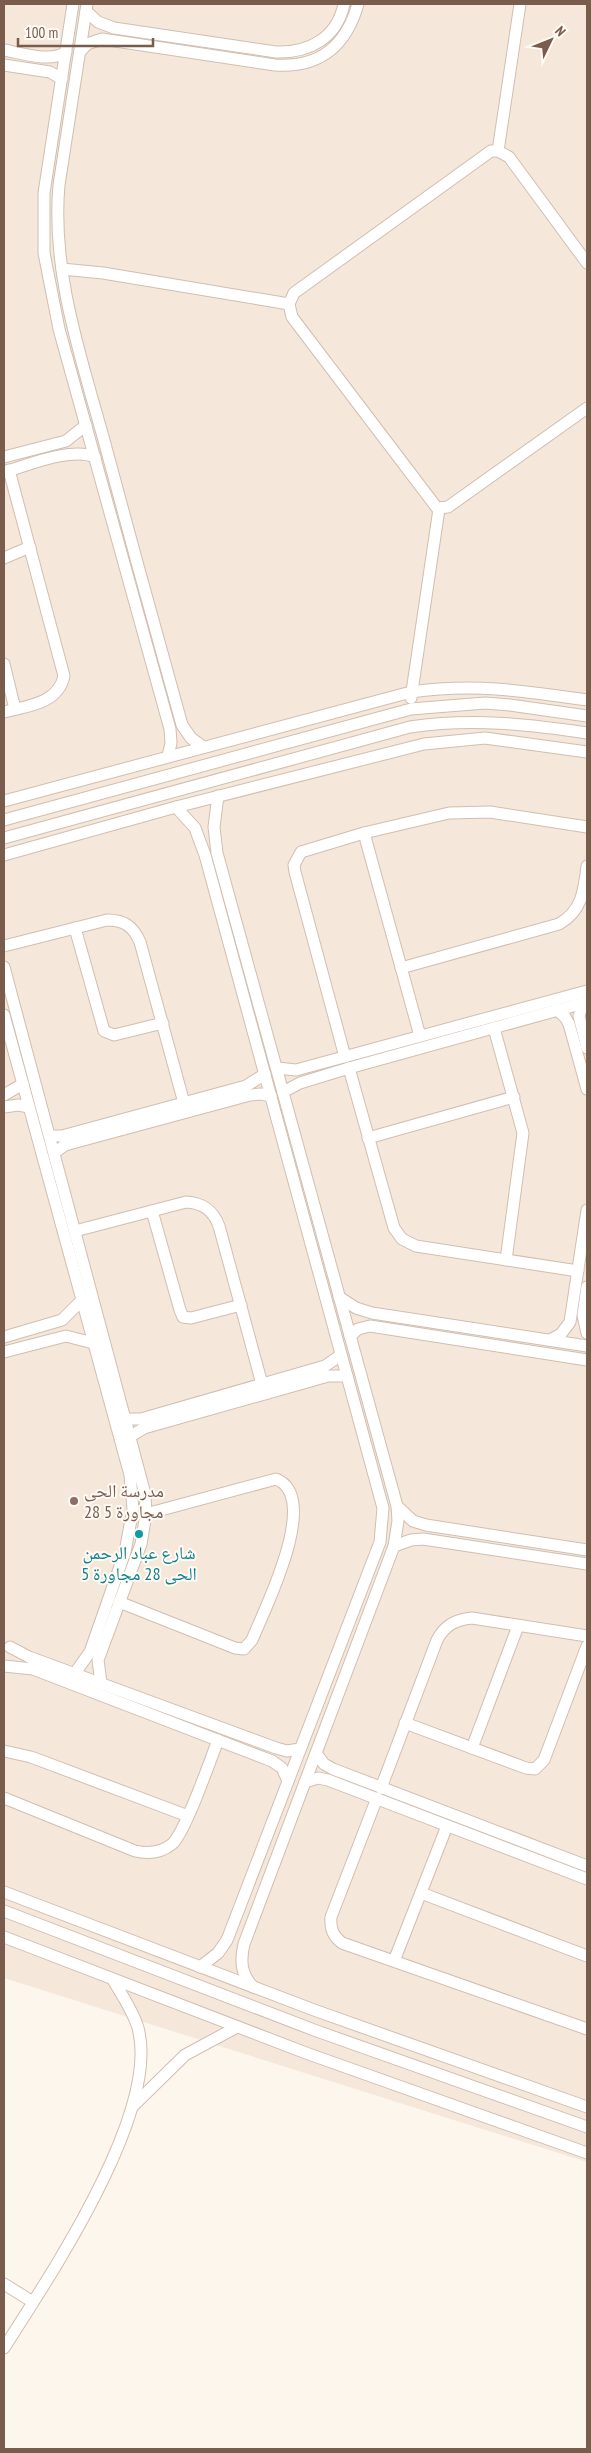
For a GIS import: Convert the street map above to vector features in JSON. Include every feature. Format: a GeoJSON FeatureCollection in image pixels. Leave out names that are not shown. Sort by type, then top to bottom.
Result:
{"type":"FeatureCollection","features":[{"type":"Feature","properties":{"kind":"street"},"geometry":{"type":"LineString","coordinates":[[73,4],[44,193],[44,252],[59,329],[170,728],[172,743],[168,756]]}},
{"type":"Feature","properties":{"kind":"street"},"geometry":{"type":"LineString","coordinates":[[87,8],[91,17],[106,26],[276,52],[293,52],[309,48],[323,40],[335,28],[344,4]]}},
{"type":"Feature","properties":{"kind":"street"},"geometry":{"type":"LineString","coordinates":[[80,52],[88,44],[102,39],[275,65],[302,64],[318,59],[331,50],[345,36],[353,21],[358,4]]}},
{"type":"Feature","properties":{"kind":"street"},"geometry":{"type":"LineString","coordinates":[[498,151],[520,4]]}},
{"type":"Feature","properties":{"kind":"street"},"geometry":{"type":"LineString","coordinates":[[87,8],[57,208],[57,229],[62,269],[73,327],[182,725],[191,738],[203,747]]}},
{"type":"Feature","properties":{"kind":"street"},"geometry":{"type":"LineString","coordinates":[[132,43],[133,30]]}},
{"type":"Feature","properties":{"kind":"street"},"geometry":{"type":"LineString","coordinates":[[4,50],[50,57],[66,52]]}},
{"type":"Feature","properties":{"kind":"street"},"geometry":{"type":"LineString","coordinates":[[4,65],[50,72],[62,79]]}},
{"type":"Feature","properties":{"kind":"street"},"geometry":{"type":"LineString","coordinates":[[587,263],[509,157],[498,151],[485,155],[294,293],[289,304],[290,313],[297,324],[433,506],[440,509],[448,507],[587,408]]}},
{"type":"Feature","properties":{"kind":"street"},"geometry":{"type":"LineString","coordinates":[[62,269],[103,273],[289,304]]}},
{"type":"Feature","properties":{"kind":"street"},"geometry":{"type":"LineString","coordinates":[[4,457],[66,441],[86,425]]}},
{"type":"Feature","properties":{"kind":"street"},"geometry":{"type":"LineString","coordinates":[[4,664],[10,711],[52,698],[62,685],[64,676],[30,547],[6,471],[70,454],[82,453],[95,457]]}},
{"type":"Feature","properties":{"kind":"street"},"geometry":{"type":"LineString","coordinates":[[410,728],[412,692],[440,509]]}},
{"type":"Feature","properties":{"kind":"street"},"geometry":{"type":"LineString","coordinates":[[4,558],[30,547]]}},
{"type":"Feature","properties":{"kind":"street"},"geometry":{"type":"LineString","coordinates":[[4,801],[412,692],[439,688],[488,687],[587,700]]}},
{"type":"Feature","properties":{"kind":"street"},"geometry":{"type":"LineString","coordinates":[[4,820],[411,709],[485,703],[510,704],[587,716]]}},
{"type":"Feature","properties":{"kind":"street"},"geometry":{"type":"LineString","coordinates":[[4,838],[410,728],[463,721],[490,721],[587,733]]}},
{"type":"Feature","properties":{"kind":"street"},"geometry":{"type":"LineString","coordinates":[[4,854],[218,796],[415,746],[454,739],[506,740],[587,752]]}},
{"type":"Feature","properties":{"kind":"street"},"geometry":{"type":"LineString","coordinates":[[187,751],[192,768]]}},
{"type":"Feature","properties":{"kind":"street"},"geometry":{"type":"LineString","coordinates":[[218,796],[214,827],[217,853],[397,1506],[398,1521],[394,1546],[241,1956],[244,1973],[253,1987]]}},
{"type":"Feature","properties":{"kind":"street"},"geometry":{"type":"LineString","coordinates":[[176,807],[187,817],[200,838],[383,1508],[384,1520],[380,1542],[227,1940],[218,1953],[200,1967]]}},
{"type":"Feature","properties":{"kind":"street"},"geometry":{"type":"LineString","coordinates":[[578,1271],[416,1246],[402,1239],[394,1228],[294,865],[301,852],[307,849],[428,817],[469,812],[490,812],[587,827]]}},
{"type":"Feature","properties":{"kind":"street"},"geometry":{"type":"LineString","coordinates":[[364,833],[420,1036]]}},
{"type":"Feature","properties":{"kind":"street"},"geometry":{"type":"LineString","coordinates":[[401,968],[559,924],[568,919],[580,904],[587,866]]}},
{"type":"Feature","properties":{"kind":"street"},"geometry":{"type":"LineString","coordinates":[[4,946],[107,920],[118,920],[132,927],[140,942],[184,1103]]}},
{"type":"Feature","properties":{"kind":"street"},"geometry":{"type":"LineString","coordinates":[[75,928],[104,1031],[114,1035],[163,1023]]}},
{"type":"Feature","properties":{"kind":"street"},"geometry":{"type":"LineString","coordinates":[[4,967],[143,1480],[146,1514],[141,1544],[98,1660],[101,1684]]}},
{"type":"Feature","properties":{"kind":"street"},"geometry":{"type":"LineString","coordinates":[[283,1092],[347,1062],[420,1036],[587,991]]}},
{"type":"Feature","properties":{"kind":"street"},"geometry":{"type":"LineString","coordinates":[[277,1068],[290,1071],[347,1062],[494,1028],[585,1003]]}},
{"type":"Feature","properties":{"kind":"street"},"geometry":{"type":"LineString","coordinates":[[585,1003],[579,1016],[587,1048]]}},
{"type":"Feature","properties":{"kind":"street"},"geometry":{"type":"LineString","coordinates":[[557,1010],[565,1017],[569,1024],[587,1089]]}},
{"type":"Feature","properties":{"kind":"street"},"geometry":{"type":"LineString","coordinates":[[4,1015],[130,1475],[133,1510],[125,1552],[93,1643],[87,1657],[74,1673]]}},
{"type":"Feature","properties":{"kind":"street"},"geometry":{"type":"LineString","coordinates":[[494,1028],[523,1128],[523,1144],[506,1260]]}},
{"type":"Feature","properties":{"kind":"street"},"geometry":{"type":"LineString","coordinates":[[303,1068],[307,1080]]}},
{"type":"Feature","properties":{"kind":"street"},"geometry":{"type":"LineString","coordinates":[[50,1136],[62,1136],[246,1086],[265,1074]]}},
{"type":"Feature","properties":{"kind":"street"},"geometry":{"type":"LineString","coordinates":[[4,1094],[23,1084]]}},
{"type":"Feature","properties":{"kind":"street"},"geometry":{"type":"LineString","coordinates":[[54,1153],[65,1145],[250,1095],[271,1096]]}},
{"type":"Feature","properties":{"kind":"street"},"geometry":{"type":"LineString","coordinates":[[368,1138],[514,1097]]}},
{"type":"Feature","properties":{"kind":"street"},"geometry":{"type":"LineString","coordinates":[[4,1107],[18,1105],[29,1107]]}},
{"type":"Feature","properties":{"kind":"street"},"geometry":{"type":"LineString","coordinates":[[292,1172],[304,1168]]}},
{"type":"Feature","properties":{"kind":"street"},"geometry":{"type":"LineString","coordinates":[[76,1231],[186,1202],[203,1206],[210,1211],[219,1226],[262,1384]]}},
{"type":"Feature","properties":{"kind":"street"},"geometry":{"type":"LineString","coordinates":[[550,1340],[561,1334],[570,1322],[587,1210]]}},
{"type":"Feature","properties":{"kind":"street"},"geometry":{"type":"LineString","coordinates":[[152,1211],[183,1317],[190,1318],[241,1305]]}},
{"type":"Feature","properties":{"kind":"street"},"geometry":{"type":"LineString","coordinates":[[587,1287],[583,1315],[587,1333]]}},
{"type":"Feature","properties":{"kind":"street"},"geometry":{"type":"LineString","coordinates":[[339,1297],[356,1308],[372,1313],[587,1346]]}},
{"type":"Feature","properties":{"kind":"street"},"geometry":{"type":"LineString","coordinates":[[4,1337],[56,1323],[68,1316],[82,1300]]}},
{"type":"Feature","properties":{"kind":"street"},"geometry":{"type":"LineString","coordinates":[[350,1336],[358,1329],[370,1326],[587,1360]]}},
{"type":"Feature","properties":{"kind":"street"},"geometry":{"type":"LineString","coordinates":[[4,1352],[66,1336],[94,1343]]}},
{"type":"Feature","properties":{"kind":"street"},"geometry":{"type":"LineString","coordinates":[[127,1419],[140,1419],[325,1366],[341,1355]]}},
{"type":"Feature","properties":{"kind":"street"},"geometry":{"type":"LineString","coordinates":[[131,1436],[144,1428],[328,1376],[347,1376]]}},
{"type":"Feature","properties":{"kind":"street"},"geometry":{"type":"LineString","coordinates":[[119,1602],[235,1648],[244,1649],[252,1640],[289,1548],[294,1528],[293,1508],[288,1490],[286,1485],[276,1479],[270,1479],[146,1514]]}},
{"type":"Feature","properties":{"kind":"street"},"geometry":{"type":"LineString","coordinates":[[397,1506],[413,1521],[426,1525],[587,1550]]}},
{"type":"Feature","properties":{"kind":"street"},"geometry":{"type":"LineString","coordinates":[[394,1546],[411,1540],[424,1539],[587,1564]]}},
{"type":"Feature","properties":{"kind":"street"},"geometry":{"type":"LineString","coordinates":[[354,1610],[368,1615]]}},
{"type":"Feature","properties":{"kind":"street"},"geometry":{"type":"LineString","coordinates":[[587,1636],[472,1618],[450,1623],[442,1631],[405,1723],[330,1925],[332,1932],[342,1943],[587,2029]]}},
{"type":"Feature","properties":{"kind":"street"},"geometry":{"type":"LineString","coordinates":[[472,1748],[518,1626]]}},
{"type":"Feature","properties":{"kind":"street"},"geometry":{"type":"LineString","coordinates":[[7,1643],[29,1657],[276,1748],[287,1751],[300,1749]]}},
{"type":"Feature","properties":{"kind":"street"},"geometry":{"type":"LineString","coordinates":[[7,1643],[10,1656],[4,1665],[33,1669],[218,1740],[277,1764],[288,1780]]}},
{"type":"Feature","properties":{"kind":"street"},"geometry":{"type":"LineString","coordinates":[[405,1723],[530,1769],[539,1767],[544,1760],[587,1646]]}},
{"type":"Feature","properties":{"kind":"street"},"geometry":{"type":"LineString","coordinates":[[4,1798],[145,1853],[165,1849],[180,1835],[218,1740]]}},
{"type":"Feature","properties":{"kind":"street"},"geometry":{"type":"LineString","coordinates":[[4,1751],[31,1757],[188,1816]]}},
{"type":"Feature","properties":{"kind":"street"},"geometry":{"type":"LineString","coordinates":[[316,1753],[330,1775]]}},
{"type":"Feature","properties":{"kind":"street"},"geometry":{"type":"LineString","coordinates":[[305,1782],[330,1775],[587,1863]]}},
{"type":"Feature","properties":{"kind":"street"},"geometry":{"type":"LineString","coordinates":[[379,1793],[448,1826],[587,1879]]}},
{"type":"Feature","properties":{"kind":"street"},"geometry":{"type":"LineString","coordinates":[[394,1961],[448,1826]]}},
{"type":"Feature","properties":{"kind":"street"},"geometry":{"type":"LineString","coordinates":[[4,1892],[253,1987],[587,2107]]}},
{"type":"Feature","properties":{"kind":"street"},"geometry":{"type":"LineString","coordinates":[[421,1893],[587,1956]]}},
{"type":"Feature","properties":{"kind":"street"},"geometry":{"type":"LineString","coordinates":[[4,1911],[314,2030],[587,2128]]}},
{"type":"Feature","properties":{"kind":"street"},"geometry":{"type":"LineString","coordinates":[[76,1940],[84,1923]]}},
{"type":"Feature","properties":{"kind":"street"},"geometry":{"type":"LineString","coordinates":[[4,1937],[237,2027],[587,2153]]}},
{"type":"Feature","properties":{"kind":"street"},"geometry":{"type":"LineString","coordinates":[[4,2348],[99,2191],[134,2105],[139,2070],[138,2029],[113,1980]]}},
{"type":"Feature","properties":{"kind":"street"},"geometry":{"type":"LineString","coordinates":[[134,2105],[185,2055],[237,2027]]}},
{"type":"Feature","properties":{"kind":"street"},"geometry":{"type":"LineString","coordinates":[[4,2284],[33,2302]]}},
{"type":"Feature","properties":{"kind":"shaded area"},"geometry":{"type":"Polygon","coordinates":[[[4,4],[587,4],[587,2162],[4,1978],[4,4]]]}},
{"type":"Feature","properties":{"kind":"place","name":"مدرسة الحى 28 مجاورة 5"},"geometry":{"type":"Point","coordinates":[74,1501]}},
{"type":"Feature","properties":{"kind":"place","name":"شارع عباد الرحمن الحى 28 مجاورة 5"},"geometry":{"type":"Point","coordinates":[139,1534]}}]}
